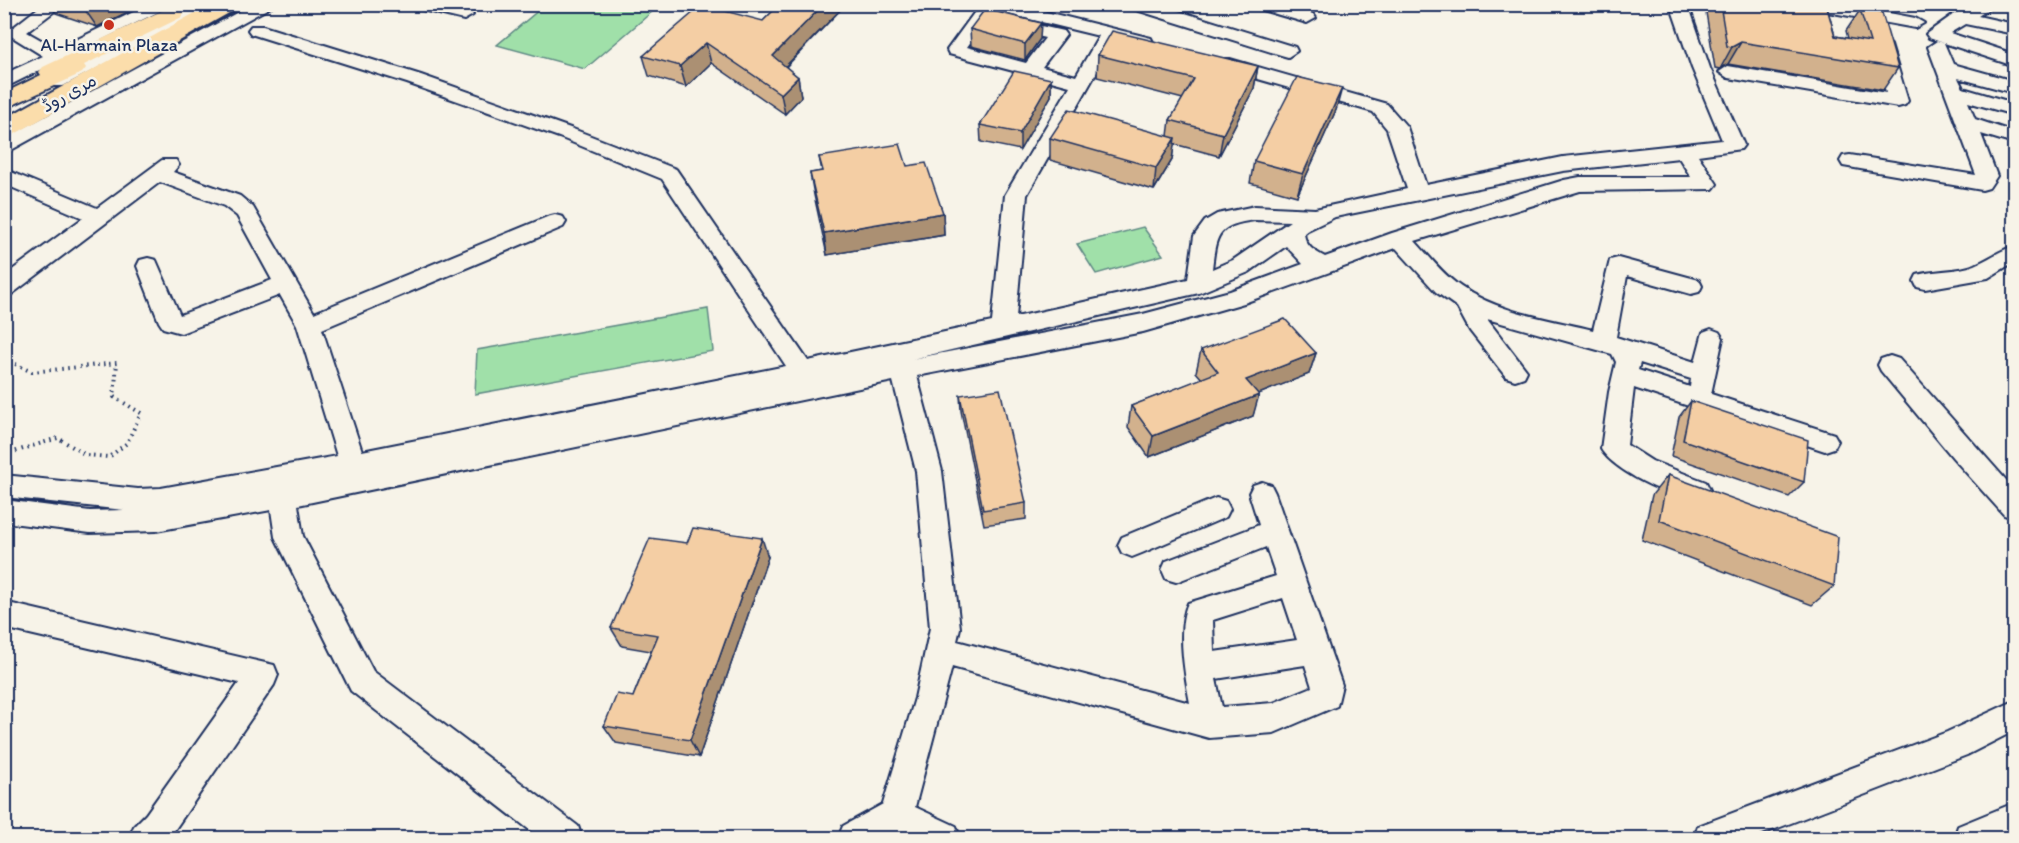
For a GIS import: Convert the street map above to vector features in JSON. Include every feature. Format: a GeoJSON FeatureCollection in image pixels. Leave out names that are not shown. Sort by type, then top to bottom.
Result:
{"type":"FeatureCollection","features":[{"type":"Feature","properties":{"kind":"main road","name":"مری روڈ"},"geometry":{"type":"LineString","coordinates":[[4,95],[50,63],[190,4]]}},
{"type":"Feature","properties":{"kind":"main road"},"geometry":{"type":"LineString","coordinates":[[4,102],[106,52],[190,4]]}},
{"type":"Feature","properties":{"kind":"main road","name":"مری روڈ"},"geometry":{"type":"LineString","coordinates":[[4,130],[227,4]]}},
{"type":"Feature","properties":{"kind":"main road"},"geometry":{"type":"LineString","coordinates":[[4,117],[91,70],[227,4]]}},
{"type":"Feature","properties":{"kind":"street"},"geometry":{"type":"LineString","coordinates":[[50,63],[15,33],[55,4]]}},
{"type":"Feature","properties":{"kind":"street"},"geometry":{"type":"LineString","coordinates":[[4,82],[50,63],[165,4]]}},
{"type":"Feature","properties":{"kind":"street"},"geometry":{"type":"LineString","coordinates":[[4,108],[208,4]]}},
{"type":"Feature","properties":{"kind":"street"},"geometry":{"type":"LineString","coordinates":[[4,148],[267,4]]}},
{"type":"Feature","properties":{"kind":"street"},"geometry":{"type":"LineString","coordinates":[[420,4],[464,15]]}},
{"type":"Feature","properties":{"kind":"street"},"geometry":{"type":"LineString","coordinates":[[990,4],[1167,48]]}},
{"type":"Feature","properties":{"kind":"street"},"geometry":{"type":"LineString","coordinates":[[1136,4],[1288,51]]}},
{"type":"Feature","properties":{"kind":"street"},"geometry":{"type":"LineString","coordinates":[[4,486],[138,500],[285,487],[353,464],[900,361],[1143,324],[1241,266],[1315,216],[1329,211],[1563,164],[1734,145],[1701,68],[1679,4]]}},
{"type":"Feature","properties":{"kind":"street"},"geometry":{"type":"LineString","coordinates":[[1811,4],[1915,23]]}},
{"type":"Feature","properties":{"kind":"street"},"geometry":{"type":"LineString","coordinates":[[1987,4],[1935,34],[2014,60]]}},
{"type":"Feature","properties":{"kind":"street"},"geometry":{"type":"LineString","coordinates":[[1268,6],[1307,18]]}},
{"type":"Feature","properties":{"kind":"street"},"geometry":{"type":"LineString","coordinates":[[1728,72],[1898,101],[1874,15]]}},
{"type":"Feature","properties":{"kind":"street"},"geometry":{"type":"LineString","coordinates":[[1030,69],[1057,35],[981,17],[956,50],[1081,83]]}},
{"type":"Feature","properties":{"kind":"street"},"geometry":{"type":"LineString","coordinates":[[1960,18],[2014,29]]}},
{"type":"Feature","properties":{"kind":"street"},"geometry":{"type":"LineString","coordinates":[[257,30],[424,82],[566,133],[669,174],[808,379]]}},
{"type":"Feature","properties":{"kind":"street"},"geometry":{"type":"LineString","coordinates":[[1003,328],[1016,195],[1110,33]]}},
{"type":"Feature","properties":{"kind":"street"},"geometry":{"type":"LineString","coordinates":[[4,42],[50,63]]}},
{"type":"Feature","properties":{"kind":"street"},"geometry":{"type":"LineString","coordinates":[[1850,161],[1982,183],[1987,176],[1937,47]]}},
{"type":"Feature","properties":{"kind":"street"},"geometry":{"type":"LineString","coordinates":[[1201,57],[1380,108],[1397,127],[1419,194]]}},
{"type":"Feature","properties":{"kind":"street"},"geometry":{"type":"LineString","coordinates":[[1945,68],[2014,87]]}},
{"type":"Feature","properties":{"kind":"street"},"geometry":{"type":"LineString","coordinates":[[1954,92],[2014,109]]}},
{"type":"Feature","properties":{"kind":"street"},"geometry":{"type":"LineString","coordinates":[[1966,123],[2014,138]]}},
{"type":"Feature","properties":{"kind":"street"},"geometry":{"type":"LineString","coordinates":[[900,361],[1003,328],[1324,266],[1400,238],[1580,184],[1706,184],[1685,151]]}},
{"type":"Feature","properties":{"kind":"street"},"geometry":{"type":"LineString","coordinates":[[1563,164],[1580,184]]}},
{"type":"Feature","properties":{"kind":"street"},"geometry":{"type":"LineString","coordinates":[[4,288],[15,269],[100,217],[164,170],[232,201],[245,212],[309,325],[353,464]]}},
{"type":"Feature","properties":{"kind":"street"},"geometry":{"type":"LineString","coordinates":[[4,176],[100,217]]}},
{"type":"Feature","properties":{"kind":"street"},"geometry":{"type":"LineString","coordinates":[[1198,292],[1205,236],[1208,229],[1218,222],[1236,215],[1315,216]]}},
{"type":"Feature","properties":{"kind":"street"},"geometry":{"type":"LineString","coordinates":[[309,325],[555,222]]}},
{"type":"Feature","properties":{"kind":"street"},"geometry":{"type":"LineString","coordinates":[[1293,230],[1293,240],[1300,252],[1324,266]]}},
{"type":"Feature","properties":{"kind":"street"},"geometry":{"type":"LineString","coordinates":[[1400,238],[1452,292],[1466,300],[1505,316],[1613,344],[1704,374]]}},
{"type":"Feature","properties":{"kind":"street"},"geometry":{"type":"LineString","coordinates":[[1925,281],[1980,272],[2004,257],[2014,254]]}},
{"type":"Feature","properties":{"kind":"street"},"geometry":{"type":"LineString","coordinates":[[148,266],[171,322],[181,324],[285,284]]}},
{"type":"Feature","properties":{"kind":"street"},"geometry":{"type":"LineString","coordinates":[[1691,286],[1618,266],[1613,344],[1628,362],[1614,449],[1627,461],[1643,470],[1718,497]]}},
{"type":"Feature","properties":{"kind":"street"},"geometry":{"type":"LineString","coordinates":[[1466,300],[1478,325],[1515,371]]}},
{"type":"Feature","properties":{"kind":"street"},"geometry":{"type":"LineString","coordinates":[[1700,400],[1711,338]]}},
{"type":"Feature","properties":{"kind":"street"},"geometry":{"type":"LineString","coordinates":[[855,838],[896,815],[919,740],[945,628],[929,471],[900,361]]}},
{"type":"Feature","properties":{"kind":"street"},"geometry":{"type":"LineString","coordinates":[[1890,364],[1962,451],[2014,507]]}},
{"type":"Feature","properties":{"kind":"street"},"geometry":{"type":"LineString","coordinates":[[1625,375],[1825,441]]}},
{"type":"Feature","properties":{"kind":"street"},"geometry":{"type":"LineString","coordinates":[[4,511],[90,522],[156,520],[285,487],[808,379]]}},
{"type":"Feature","properties":{"kind":"street"},"geometry":{"type":"LineString","coordinates":[[285,487],[284,517],[290,537],[362,681],[567,838]]}},
{"type":"Feature","properties":{"kind":"street"},"geometry":{"type":"LineString","coordinates":[[940,650],[1209,723],[1274,718],[1326,696],[1327,685],[1317,650],[1262,493]]}},
{"type":"Feature","properties":{"kind":"street"},"geometry":{"type":"LineString","coordinates":[[1132,545],[1216,509]]}},
{"type":"Feature","properties":{"kind":"street"},"geometry":{"type":"LineString","coordinates":[[1176,570],[1275,531]]}},
{"type":"Feature","properties":{"kind":"street"},"geometry":{"type":"LineString","coordinates":[[1209,723],[1199,668],[1198,612],[1293,583]]}},
{"type":"Feature","properties":{"kind":"street"},"geometry":{"type":"LineString","coordinates":[[9,623],[262,675],[158,826],[146,838]]}},
{"type":"Feature","properties":{"kind":"street"},"geometry":{"type":"LineString","coordinates":[[1199,668],[1317,650]]}},
{"type":"Feature","properties":{"kind":"street"},"geometry":{"type":"LineString","coordinates":[[1956,744],[2014,716]]}},
{"type":"Feature","properties":{"kind":"street"},"geometry":{"type":"LineString","coordinates":[[1710,838],[1956,744],[2014,727]]}},
{"type":"Feature","properties":{"kind":"street"},"geometry":{"type":"LineString","coordinates":[[896,815],[944,838]]}},
{"type":"Feature","properties":{"kind":"street"},"geometry":{"type":"LineString","coordinates":[[1970,838],[2014,819]]}},
{"type":"Feature","properties":{"kind":"path"},"geometry":{"type":"LineString","coordinates":[[4,364],[11,362],[32,372],[117,363],[114,397],[141,413],[133,436],[116,454],[93,460],[78,454],[58,438],[4,455]]}},
{"type":"Feature","properties":{"kind":"green space"},"geometry":{"type":"Polygon","coordinates":[[[546,4],[660,5],[585,69],[497,45],[546,4]]]}},
{"type":"Feature","properties":{"kind":"green space"},"geometry":{"type":"Polygon","coordinates":[[[1143,227],[1163,255],[1096,274],[1077,244],[1143,227]]]}},
{"type":"Feature","properties":{"kind":"green space"},"geometry":{"type":"Polygon","coordinates":[[[708,309],[713,351],[475,394],[477,350],[708,309]]]}},
{"type":"Feature","properties":{"kind":"building"},"geometry":{"type":"Polygon","coordinates":[[[780,4],[824,4],[773,56],[798,77],[781,94],[706,43],[680,66],[643,56],[702,5],[763,21],[780,4]]]}},
{"type":"Feature","properties":{"kind":"building"},"geometry":{"type":"Polygon","coordinates":[[[1720,4],[1826,4],[1835,36],[1870,42],[1860,10],[1882,13],[1898,68],[1741,42],[1732,47],[1727,46],[1720,4]]]}},
{"type":"Feature","properties":{"kind":"building"},"geometry":{"type":"Polygon","coordinates":[[[985,9],[1041,23],[1025,44],[970,29],[985,9]]]}},
{"type":"Feature","properties":{"kind":"building"},"geometry":{"type":"Polygon","coordinates":[[[1112,31],[1258,66],[1223,134],[1170,120],[1194,79],[1098,55],[1112,31]]]}},
{"type":"Feature","properties":{"kind":"building"},"geometry":{"type":"Polygon","coordinates":[[[1014,71],[1051,79],[1020,133],[980,125],[1014,71]]]}},
{"type":"Feature","properties":{"kind":"building"},"geometry":{"type":"Polygon","coordinates":[[[1297,77],[1342,88],[1303,174],[1254,161],[1297,77]]]}},
{"type":"Feature","properties":{"kind":"building"},"geometry":{"type":"Polygon","coordinates":[[[1069,109],[1175,138],[1156,168],[1050,138],[1069,109]]]}},
{"type":"Feature","properties":{"kind":"building"},"geometry":{"type":"Polygon","coordinates":[[[900,144],[907,166],[926,163],[943,213],[824,233],[810,173],[823,171],[819,157],[900,144]]]}},
{"type":"Feature","properties":{"kind":"building"},"geometry":{"type":"Polygon","coordinates":[[[1285,319],[1316,353],[1246,380],[1259,395],[1153,436],[1131,406],[1218,372],[1201,350],[1285,319]]]}},
{"type":"Feature","properties":{"kind":"building"},"geometry":{"type":"Polygon","coordinates":[[[1000,389],[1026,503],[983,510],[960,395],[1000,389]]]}},
{"type":"Feature","properties":{"kind":"building"},"geometry":{"type":"Polygon","coordinates":[[[1691,401],[1808,440],[1804,482],[1683,440],[1691,401]]]}},
{"type":"Feature","properties":{"kind":"building"},"geometry":{"type":"Polygon","coordinates":[[[1668,475],[1838,537],[1834,586],[1659,520],[1668,475]]]}},
{"type":"Feature","properties":{"kind":"building"},"geometry":{"type":"Polygon","coordinates":[[[693,528],[762,538],[690,740],[604,726],[617,694],[633,697],[658,635],[611,628],[650,538],[687,543],[693,528]]]}},
{"type":"Feature","properties":{"kind":"place","name":"Al-Harmain Plaza"},"geometry":{"type":"Point","coordinates":[109,25]}}]}
